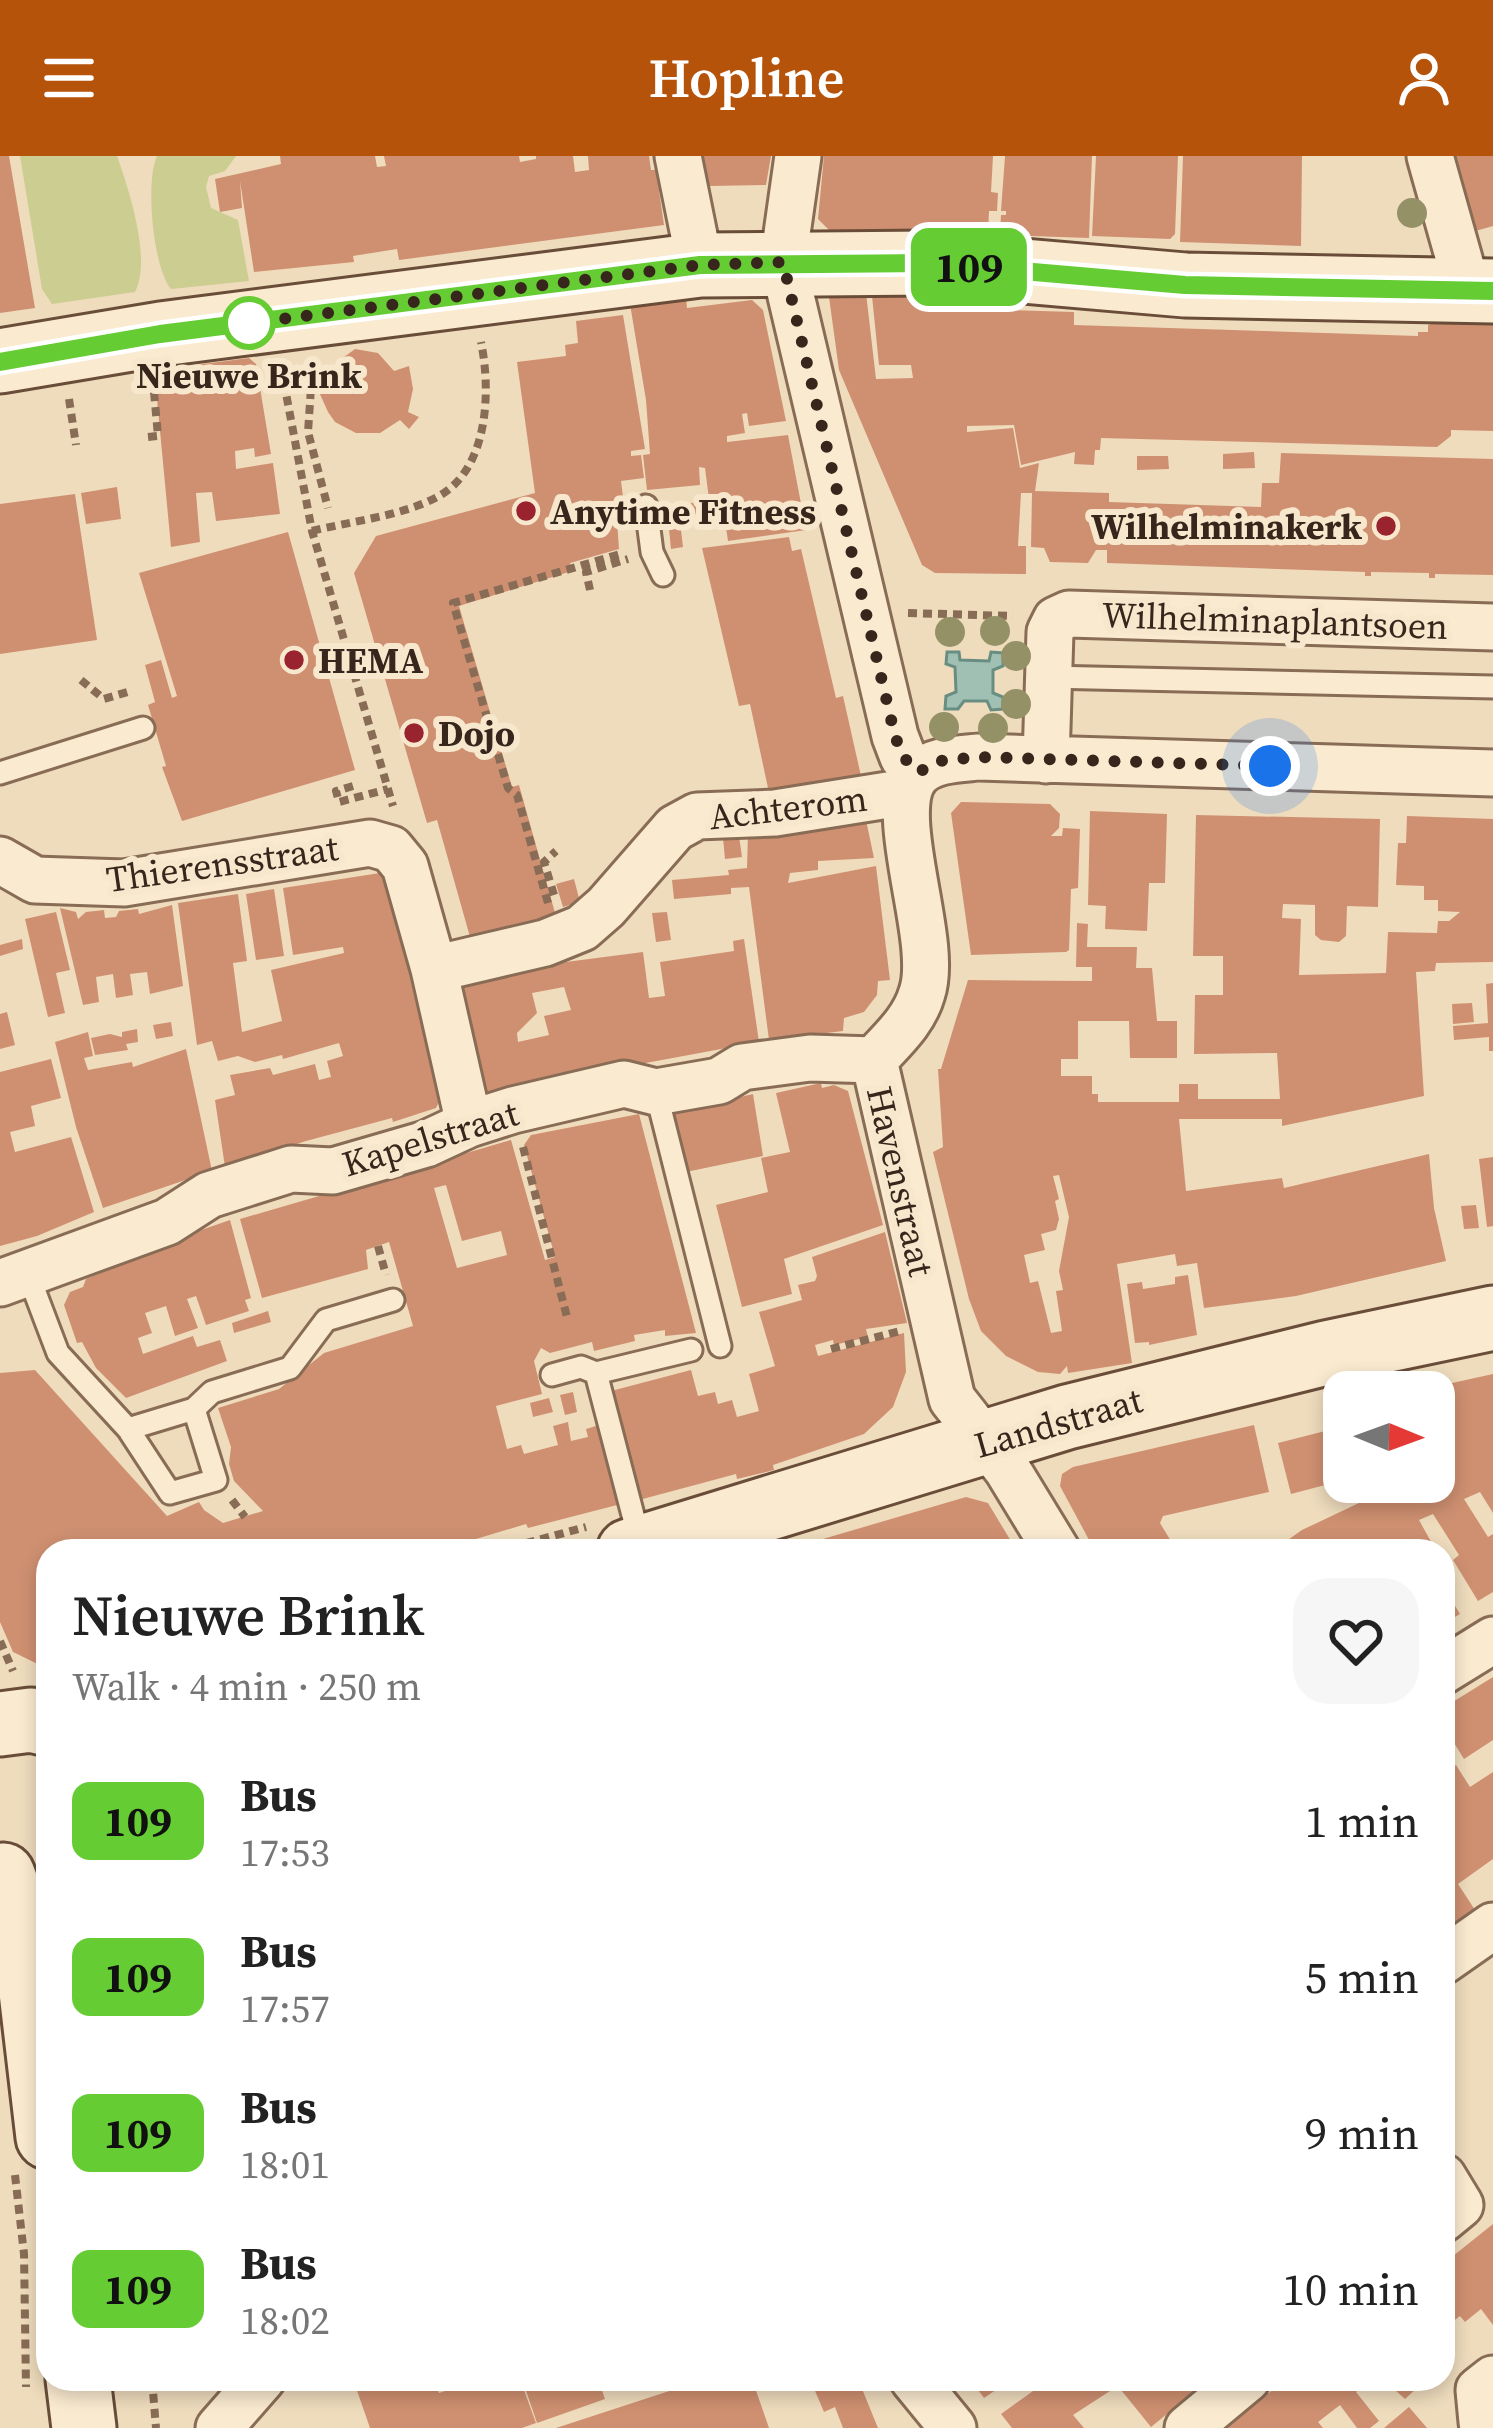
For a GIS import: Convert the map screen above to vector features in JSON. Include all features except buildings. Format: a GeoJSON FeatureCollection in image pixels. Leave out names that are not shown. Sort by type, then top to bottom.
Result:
{"type":"FeatureCollection","features":[{"type":"Feature","properties":{"kind":"street"},"geometry":{"type":"LineString","coordinates":[[678,156],[700,265]]}},
{"type":"Feature","properties":{"kind":"street"},"geometry":{"type":"LineString","coordinates":[[783,262],[798,156]]}},
{"type":"Feature","properties":{"kind":"street"},"geometry":{"type":"LineString","coordinates":[[0,362],[160,334],[700,265],[929,263],[1185,285],[1480,291],[1434,168]]}},
{"type":"Feature","properties":{"kind":"street","name":"Havenstraat"},"geometry":{"type":"LineString","coordinates":[[783,262],[895,736],[913,782],[905,817],[926,948],[924,989],[910,1021],[874,1060],[952,1399],[1007,1468],[1051,1539]]}},
{"type":"Feature","properties":{"kind":"street","name":"Wilhelminaplantsoen"},"geometry":{"type":"LineString","coordinates":[[1046,760],[1050,632],[1056,620],[1069,614],[1493,627]]}},
{"type":"Feature","properties":{"kind":"street"},"geometry":{"type":"LineString","coordinates":[[913,782],[940,761],[979,757],[1493,773]]}},
{"type":"Feature","properties":{"kind":"street","name":"Achterom"},"geometry":{"type":"LineString","coordinates":[[434,969],[545,943],[582,928],[606,908],[675,828],[697,816],[775,813],[913,782]]}},
{"type":"Feature","properties":{"kind":"street","name":"Thierensstraat"},"geometry":{"type":"LineString","coordinates":[[0,860],[35,880],[124,883],[370,843],[391,849],[405,866]]}},
{"type":"Feature","properties":{"kind":"street"},"geometry":{"type":"LineString","coordinates":[[405,866],[469,1124]]}},
{"type":"Feature","properties":{"kind":"street","name":"Kapelstraat"},"geometry":{"type":"LineString","coordinates":[[14,1278],[167,1222],[209,1195],[292,1169],[333,1171],[426,1144],[513,1110],[624,1084],[656,1092],[719,1081],[742,1067],[810,1058],[874,1060]]}},
{"type":"Feature","properties":{"kind":"street","name":"Landstraat"},"geometry":{"type":"LineString","coordinates":[[668,1539],[986,1441],[1304,1358],[1493,1318]]}},
{"type":"Feature","properties":{"kind":"street"},"geometry":{"type":"LineString","coordinates":[[1455,1664],[1493,1640]]}},
{"type":"Feature","properties":{"kind":"street"},"geometry":{"type":"LineString","coordinates":[[17,1874],[31,2153]]}},
{"type":"Feature","properties":{"kind":"street"},"geometry":{"type":"LineString","coordinates":[[1455,1953],[1493,1926]]}},
{"type":"Feature","properties":{"kind":"street"},"geometry":{"type":"LineString","coordinates":[[1493,2379],[1479,2390],[1482,2422],[1493,2424]]}},
{"type":"Feature","properties":{"kind":"street"},"geometry":{"type":"LineString","coordinates":[[119,2391],[124,2428]]}},
{"type":"Feature","properties":{"kind":"street"},"geometry":{"type":"LineString","coordinates":[[923,2391],[953,2428]]}},
{"type":"Feature","properties":{"kind":"street"},"geometry":{"type":"LineString","coordinates":[[1188,2428],[1233,2391]]}},
{"type":"Feature","properties":{"kind":"lane"},"geometry":{"type":"LineString","coordinates":[[646,506],[652,552],[663,574]]}},
{"type":"Feature","properties":{"kind":"lane"},"geometry":{"type":"LineString","coordinates":[[1048,677],[1493,687]]}},
{"type":"Feature","properties":{"kind":"lane"},"geometry":{"type":"LineString","coordinates":[[1,764],[142,728]]}},
{"type":"Feature","properties":{"kind":"lane"},"geometry":{"type":"LineString","coordinates":[[656,1092],[720,1346]]}},
{"type":"Feature","properties":{"kind":"lane"},"geometry":{"type":"LineString","coordinates":[[14,1278],[58,1353],[128,1429],[170,1493],[216,1480],[194,1408]]}},
{"type":"Feature","properties":{"kind":"lane"},"geometry":{"type":"LineString","coordinates":[[128,1429],[194,1408],[212,1392],[290,1368],[326,1320],[393,1300]]}},
{"type":"Feature","properties":{"kind":"lane"},"geometry":{"type":"LineString","coordinates":[[552,1376],[581,1367],[596,1373],[691,1350]]}},
{"type":"Feature","properties":{"kind":"lane"},"geometry":{"type":"LineString","coordinates":[[596,1373],[634,1539]]}},
{"type":"Feature","properties":{"kind":"path"},"geometry":{"type":"LineString","coordinates":[[272,320],[312,531],[388,789],[405,866]]}},
{"type":"Feature","properties":{"kind":"path"},"geometry":{"type":"LineString","coordinates":[[312,531],[443,494],[471,461],[484,418],[487,375],[483,351]]}},
{"type":"Feature","properties":{"kind":"path"},"geometry":{"type":"LineString","coordinates":[[284,381],[311,388],[308,432],[328,508]]}},
{"type":"Feature","properties":{"kind":"path"},"geometry":{"type":"LineString","coordinates":[[550,912],[453,603],[621,557],[586,572],[590,590]]}},
{"type":"Feature","properties":{"kind":"path"},"geometry":{"type":"LineString","coordinates":[[866,613],[1056,620]]}},
{"type":"Feature","properties":{"kind":"path"},"geometry":{"type":"LineString","coordinates":[[80,680],[104,699],[131,692]]}},
{"type":"Feature","properties":{"kind":"path"},"geometry":{"type":"LineString","coordinates":[[352,786],[336,791],[339,802],[388,789]]}},
{"type":"Feature","properties":{"kind":"path"},"geometry":{"type":"LineString","coordinates":[[551,886],[544,862],[556,851]]}},
{"type":"Feature","properties":{"kind":"path"},"geometry":{"type":"LineString","coordinates":[[513,1110],[567,1317]]}},
{"type":"Feature","properties":{"kind":"path"},"geometry":{"type":"LineString","coordinates":[[831,1349],[933,1323]]}},
{"type":"Feature","properties":{"kind":"path"},"geometry":{"type":"LineString","coordinates":[[0,1641],[18,1706]]}},
{"type":"Feature","properties":{"kind":"path"},"geometry":{"type":"LineString","coordinates":[[31,2153],[23,2374],[36,2384]]}},
{"type":"Feature","properties":{"kind":"path"},"geometry":{"type":"LineString","coordinates":[[153,2391],[156,2428]]}},
{"type":"Feature","properties":{"kind":"green space"},"geometry":{"type":"Polygon","coordinates":[[[20,156],[117,156],[140,244],[135,292],[52,304],[42,289],[20,156]]]}},
{"type":"Feature","properties":{"kind":"green space"},"geometry":{"type":"Polygon","coordinates":[[[157,156],[236,156],[225,171],[209,176],[206,187],[211,208],[238,220],[249,281],[171,289],[160,263],[153,224],[157,156]]]}},
{"type":"Feature","properties":{"kind":"shaded area"},"geometry":{"type":"Polygon","coordinates":[[[947,652],[959,652],[960,660],[989,661],[991,652],[1003,653],[1003,666],[993,670],[993,693],[1003,697],[1003,709],[991,710],[987,701],[964,701],[958,709],[945,709],[946,696],[956,692],[955,667],[946,664],[947,652]]]}},
{"type":"Feature","properties":{"kind":"bus line","name":"109"},"geometry":{"type":"LineString","coordinates":[[0,362],[160,334],[700,265],[929,263],[1185,285],[1493,291]]}},
{"type":"Feature","properties":{"kind":"place","name":"Nieuwe Brink"},"geometry":{"type":"Point","coordinates":[249,323]}},
{"type":"Feature","properties":{"kind":"place","name":"Anytime Fitness"},"geometry":{"type":"Point","coordinates":[526,511]}},
{"type":"Feature","properties":{"kind":"place","name":"Wilhelminakerk"},"geometry":{"type":"Point","coordinates":[1386,526]}},
{"type":"Feature","properties":{"kind":"place","name":"HEMA"},"geometry":{"type":"Point","coordinates":[294,660]}},
{"type":"Feature","properties":{"kind":"place","name":"Dojo"},"geometry":{"type":"Point","coordinates":[414,733]}},
{"type":"Feature","properties":{"kind":"route"},"geometry":{"type":"LineString","coordinates":[[249,323],[235,325],[700,265],[783,262],[903,757],[919,772],[940,761],[979,757],[1270,766]]}}]}
